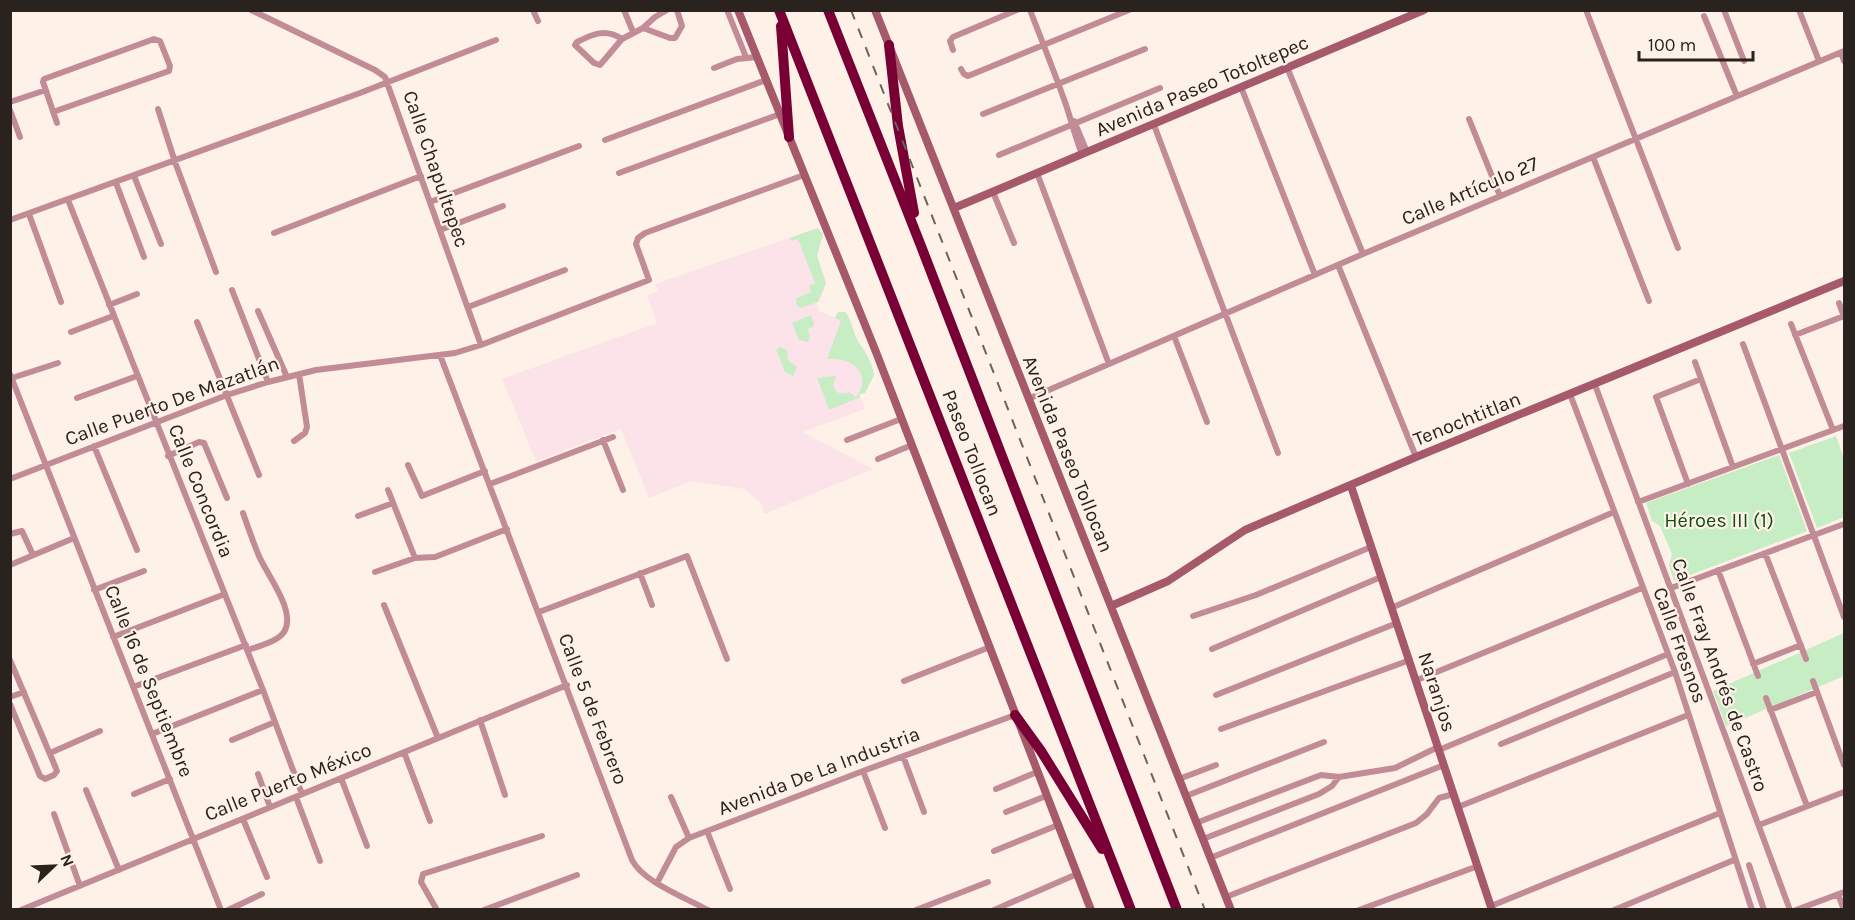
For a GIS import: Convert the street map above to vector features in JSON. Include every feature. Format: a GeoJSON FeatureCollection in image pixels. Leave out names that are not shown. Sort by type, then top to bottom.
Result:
{"type":"FeatureCollection","features":[{"type":"Feature","properties":{"kind":"highway","name":"Paseo Tollocan"},"geometry":{"type":"LineString","coordinates":[[828,10],[1177,909]]}},
{"type":"Feature","properties":{"kind":"highway","name":"Paseo Tollocan"},"geometry":{"type":"LineString","coordinates":[[779,11],[1131,909]]}},
{"type":"Feature","properties":{"kind":"highway"},"geometry":{"type":"LineString","coordinates":[[779,11],[789,137]]}},
{"type":"Feature","properties":{"kind":"highway"},"geometry":{"type":"LineString","coordinates":[[889,45],[898,126],[921,246]]}},
{"type":"Feature","properties":{"kind":"highway"},"geometry":{"type":"LineString","coordinates":[[1015,716],[1041,751],[1115,869]]}},
{"type":"Feature","properties":{"kind":"main road"},"geometry":{"type":"LineString","coordinates":[[738,10],[912,445],[1091,909]]}},
{"type":"Feature","properties":{"kind":"main road","name":"Avenida Paseo Tollocan"},"geometry":{"type":"LineString","coordinates":[[875,10],[1231,909]]}},
{"type":"Feature","properties":{"kind":"main road","name":"Avenida Paseo Totoltepec"},"geometry":{"type":"LineString","coordinates":[[954,208],[1424,10]]}},
{"type":"Feature","properties":{"kind":"main road","name":"Tenochtitlan"},"geometry":{"type":"LineString","coordinates":[[1111,606],[1168,581],[1245,530],[1845,281]]}},
{"type":"Feature","properties":{"kind":"main road","name":"Naranjos"},"geometry":{"type":"LineString","coordinates":[[1351,486],[1492,908]]}},
{"type":"Feature","properties":{"kind":"street","name":"Calle Chapultepec"},"geometry":{"type":"LineString","coordinates":[[251,10],[383,75],[388,83],[481,345]]}},
{"type":"Feature","properties":{"kind":"street"},"geometry":{"type":"LineString","coordinates":[[259,14],[270,10]]}},
{"type":"Feature","properties":{"kind":"street"},"geometry":{"type":"LineString","coordinates":[[533,10],[538,21]]}},
{"type":"Feature","properties":{"kind":"street"},"geometry":{"type":"LineString","coordinates":[[624,10],[633,32]]}},
{"type":"Feature","properties":{"kind":"street"},"geometry":{"type":"LineString","coordinates":[[621,39],[611,33],[599,32],[575,45],[598,65],[604,62],[621,39],[643,28],[667,10]]}},
{"type":"Feature","properties":{"kind":"street"},"geometry":{"type":"LineString","coordinates":[[643,28],[675,38],[682,26],[677,10]]}},
{"type":"Feature","properties":{"kind":"street"},"geometry":{"type":"LineString","coordinates":[[727,10],[746,57]]}},
{"type":"Feature","properties":{"kind":"street"},"geometry":{"type":"LineString","coordinates":[[953,50],[950,41],[953,37],[1017,10]]}},
{"type":"Feature","properties":{"kind":"street"},"geometry":{"type":"LineString","coordinates":[[1030,10],[1085,153]]}},
{"type":"Feature","properties":{"kind":"street"},"geometry":{"type":"LineString","coordinates":[[961,69],[968,76],[1129,10]]}},
{"type":"Feature","properties":{"kind":"street"},"geometry":{"type":"LineString","coordinates":[[1586,10],[1678,248]]}},
{"type":"Feature","properties":{"kind":"street"},"geometry":{"type":"LineString","coordinates":[[1724,10],[1744,61]]}},
{"type":"Feature","properties":{"kind":"street"},"geometry":{"type":"LineString","coordinates":[[1799,10],[1819,61]]}},
{"type":"Feature","properties":{"kind":"street"},"geometry":{"type":"LineString","coordinates":[[1704,16],[1737,96]]}},
{"type":"Feature","properties":{"kind":"street"},"geometry":{"type":"LineString","coordinates":[[53,112],[169,71],[170,66],[160,41],[154,39],[46,78],[43,82],[46,90],[53,112],[57,123]]}},
{"type":"Feature","properties":{"kind":"street"},"geometry":{"type":"LineString","coordinates":[[10,220],[314,111],[496,40]]}},
{"type":"Feature","properties":{"kind":"street"},"geometry":{"type":"LineString","coordinates":[[983,114],[1145,49]]}},
{"type":"Feature","properties":{"kind":"street"},"geometry":{"type":"LineString","coordinates":[[1843,51],[1845,61]]}},
{"type":"Feature","properties":{"kind":"street","name":"Calle Artículo 27"},"geometry":{"type":"LineString","coordinates":[[1028,399],[1843,51]]}},
{"type":"Feature","properties":{"kind":"street"},"geometry":{"type":"LineString","coordinates":[[714,68],[746,57],[757,57]]}},
{"type":"Feature","properties":{"kind":"street"},"geometry":{"type":"LineString","coordinates":[[1287,67],[1363,254]]}},
{"type":"Feature","properties":{"kind":"street"},"geometry":{"type":"LineString","coordinates":[[605,140],[766,80]]}},
{"type":"Feature","properties":{"kind":"street"},"geometry":{"type":"LineString","coordinates":[[1241,87],[1315,275]]}},
{"type":"Feature","properties":{"kind":"street"},"geometry":{"type":"LineString","coordinates":[[999,155],[1160,88]]}},
{"type":"Feature","properties":{"kind":"street"},"geometry":{"type":"LineString","coordinates":[[10,102],[46,90]]}},
{"type":"Feature","properties":{"kind":"street"},"geometry":{"type":"LineString","coordinates":[[159,109],[216,272]]}},
{"type":"Feature","properties":{"kind":"street"},"geometry":{"type":"LineString","coordinates":[[10,110],[20,137]]}},
{"type":"Feature","properties":{"kind":"street"},"geometry":{"type":"LineString","coordinates":[[619,173],[780,114]]}},
{"type":"Feature","properties":{"kind":"street"},"geometry":{"type":"LineString","coordinates":[[1469,118],[1500,196]]}},
{"type":"Feature","properties":{"kind":"street"},"geometry":{"type":"LineString","coordinates":[[1154,124],[1278,453]]}},
{"type":"Feature","properties":{"kind":"street"},"geometry":{"type":"LineString","coordinates":[[430,202],[579,146]]}},
{"type":"Feature","properties":{"kind":"street"},"geometry":{"type":"LineString","coordinates":[[1593,157],[1649,301]]}},
{"type":"Feature","properties":{"kind":"street"},"geometry":{"type":"LineString","coordinates":[[1037,173],[1109,364]]}},
{"type":"Feature","properties":{"kind":"street","name":"Calle Puerto De Mazatlán"},"geometry":{"type":"LineString","coordinates":[[10,478],[268,381],[298,374],[440,355],[481,345],[649,280],[636,244],[638,237],[645,233],[804,175]]}},
{"type":"Feature","properties":{"kind":"street"},"geometry":{"type":"LineString","coordinates":[[134,176],[161,244]]}},
{"type":"Feature","properties":{"kind":"street"},"geometry":{"type":"LineString","coordinates":[[274,233],[421,176]]}},
{"type":"Feature","properties":{"kind":"street"},"geometry":{"type":"LineString","coordinates":[[116,183],[144,257]]}},
{"type":"Feature","properties":{"kind":"street"},"geometry":{"type":"LineString","coordinates":[[993,192],[1014,243]]}},
{"type":"Feature","properties":{"kind":"street","name":"Calle Concordia"},"geometry":{"type":"LineString","coordinates":[[68,200],[168,456],[247,648],[275,722],[320,861]]}},
{"type":"Feature","properties":{"kind":"street"},"geometry":{"type":"LineString","coordinates":[[440,230],[503,206]]}},
{"type":"Feature","properties":{"kind":"street"},"geometry":{"type":"LineString","coordinates":[[29,214],[61,302]]}},
{"type":"Feature","properties":{"kind":"street"},"geometry":{"type":"LineString","coordinates":[[1338,265],[1416,458]]}},
{"type":"Feature","properties":{"kind":"street"},"geometry":{"type":"LineString","coordinates":[[468,307],[565,270]]}},
{"type":"Feature","properties":{"kind":"street"},"geometry":{"type":"LineString","coordinates":[[232,290],[268,381]]}},
{"type":"Feature","properties":{"kind":"street"},"geometry":{"type":"LineString","coordinates":[[109,305],[137,294]]}},
{"type":"Feature","properties":{"kind":"street"},"geometry":{"type":"LineString","coordinates":[[1795,335],[1844,317],[1839,303]]}},
{"type":"Feature","properties":{"kind":"street"},"geometry":{"type":"LineString","coordinates":[[258,311],[287,377]]}},
{"type":"Feature","properties":{"kind":"street"},"geometry":{"type":"LineString","coordinates":[[70,332],[113,316]]}},
{"type":"Feature","properties":{"kind":"street"},"geometry":{"type":"LineString","coordinates":[[197,322],[259,475]]}},
{"type":"Feature","properties":{"kind":"street"},"geometry":{"type":"LineString","coordinates":[[1791,324],[1833,430]]}},
{"type":"Feature","properties":{"kind":"street"},"geometry":{"type":"LineString","coordinates":[[1174,336],[1207,422]]}},
{"type":"Feature","properties":{"kind":"street"},"geometry":{"type":"LineString","coordinates":[[1743,344],[1845,617]]}},
{"type":"Feature","properties":{"kind":"street","name":"Calle 5 de Febrero"},"geometry":{"type":"LineString","coordinates":[[440,355],[632,860],[641,871],[657,883],[708,909]]}},
{"type":"Feature","properties":{"kind":"street"},"geometry":{"type":"LineString","coordinates":[[1695,362],[1733,467]]}},
{"type":"Feature","properties":{"kind":"street"},"geometry":{"type":"LineString","coordinates":[[11,376],[58,363]]}},
{"type":"Feature","properties":{"kind":"street"},"geometry":{"type":"LineString","coordinates":[[294,441],[305,434],[307,427],[298,374]]}},
{"type":"Feature","properties":{"kind":"street","name":"Calle 16 de Septiembre"},"geometry":{"type":"LineString","coordinates":[[11,376],[221,909]]}},
{"type":"Feature","properties":{"kind":"street"},"geometry":{"type":"LineString","coordinates":[[78,398],[137,376]]}},
{"type":"Feature","properties":{"kind":"street"},"geometry":{"type":"LineString","coordinates":[[1688,484],[1656,397],[1701,379]]}},
{"type":"Feature","properties":{"kind":"street","name":"Calle Fray Andrés de Castro"},"geometry":{"type":"LineString","coordinates":[[1595,385],[1790,909]]}},
{"type":"Feature","properties":{"kind":"street","name":"Calle Fresnos"},"geometry":{"type":"LineString","coordinates":[[1570,394],[1675,672],[1734,860],[1752,909]]}},
{"type":"Feature","properties":{"kind":"street"},"geometry":{"type":"LineString","coordinates":[[847,441],[901,419]]}},
{"type":"Feature","properties":{"kind":"street"},"geometry":{"type":"LineString","coordinates":[[1638,502],[1845,426]]}},
{"type":"Feature","properties":{"kind":"street"},"geometry":{"type":"LineString","coordinates":[[490,484],[613,436]]}},
{"type":"Feature","properties":{"kind":"street"},"geometry":{"type":"LineString","coordinates":[[603,440],[623,490]]}},
{"type":"Feature","properties":{"kind":"street"},"geometry":{"type":"LineString","coordinates":[[168,456],[199,442],[204,443],[227,498]]}},
{"type":"Feature","properties":{"kind":"street"},"geometry":{"type":"LineString","coordinates":[[878,459],[912,445]]}},
{"type":"Feature","properties":{"kind":"street"},"geometry":{"type":"LineString","coordinates":[[94,446],[137,550]]}},
{"type":"Feature","properties":{"kind":"street"},"geometry":{"type":"LineString","coordinates":[[408,465],[422,496],[485,471]]}},
{"type":"Feature","properties":{"kind":"street"},"geometry":{"type":"LineString","coordinates":[[388,490],[415,558]]}},
{"type":"Feature","properties":{"kind":"street"},"geometry":{"type":"LineString","coordinates":[[358,516],[393,503]]}},
{"type":"Feature","properties":{"kind":"street"},"geometry":{"type":"LineString","coordinates":[[1391,608],[1614,512]]}},
{"type":"Feature","properties":{"kind":"street"},"geometry":{"type":"LineString","coordinates":[[133,687],[280,636],[288,621],[278,591],[260,559],[243,513]]}},
{"type":"Feature","properties":{"kind":"street"},"geometry":{"type":"LineString","coordinates":[[1671,588],[1845,524]]}},
{"type":"Feature","properties":{"kind":"street"},"geometry":{"type":"LineString","coordinates":[[375,572],[415,558],[435,557],[507,530]]}},
{"type":"Feature","properties":{"kind":"street"},"geometry":{"type":"LineString","coordinates":[[10,534],[22,531],[33,555]]}},
{"type":"Feature","properties":{"kind":"street"},"geometry":{"type":"LineString","coordinates":[[10,565],[74,538]]}},
{"type":"Feature","properties":{"kind":"street"},"geometry":{"type":"LineString","coordinates":[[1193,616],[1256,595],[1371,547]]}},
{"type":"Feature","properties":{"kind":"street"},"geometry":{"type":"LineString","coordinates":[[1765,553],[1806,659]]}},
{"type":"Feature","properties":{"kind":"street"},"geometry":{"type":"LineString","coordinates":[[538,612],[687,556],[727,659]]}},
{"type":"Feature","properties":{"kind":"street"},"geometry":{"type":"LineString","coordinates":[[1718,570],[1758,676]]}},
{"type":"Feature","properties":{"kind":"street"},"geometry":{"type":"LineString","coordinates":[[94,590],[144,571]]}},
{"type":"Feature","properties":{"kind":"street"},"geometry":{"type":"LineString","coordinates":[[640,573],[652,604]]}},
{"type":"Feature","properties":{"kind":"street"},"geometry":{"type":"LineString","coordinates":[[1212,649],[1381,577]]}},
{"type":"Feature","properties":{"kind":"street"},"geometry":{"type":"LineString","coordinates":[[1417,680],[1642,588]]}},
{"type":"Feature","properties":{"kind":"street"},"geometry":{"type":"LineString","coordinates":[[113,637],[225,594]]}},
{"type":"Feature","properties":{"kind":"street"},"geometry":{"type":"LineString","coordinates":[[384,605],[438,738]]}},
{"type":"Feature","properties":{"kind":"street"},"geometry":{"type":"LineString","coordinates":[[1216,695],[1397,623]]}},
{"type":"Feature","properties":{"kind":"street"},"geometry":{"type":"LineString","coordinates":[[1753,664],[1800,645]]}},
{"type":"Feature","properties":{"kind":"street"},"geometry":{"type":"LineString","coordinates":[[904,681],[990,647]]}},
{"type":"Feature","properties":{"kind":"street"},"geometry":{"type":"LineString","coordinates":[[1196,823],[1322,775],[1339,777],[1395,768],[1438,748],[1668,654]]}},
{"type":"Feature","properties":{"kind":"street"},"geometry":{"type":"LineString","coordinates":[[10,660],[57,771],[54,775],[45,779],[40,776],[10,704]]}},
{"type":"Feature","properties":{"kind":"street"},"geometry":{"type":"LineString","coordinates":[[1221,729],[1410,660]]}},
{"type":"Feature","properties":{"kind":"street"},"geometry":{"type":"LineString","coordinates":[[1501,744],[1675,672]]}},
{"type":"Feature","properties":{"kind":"street"},"geometry":{"type":"LineString","coordinates":[[1813,681],[1845,765]]}},
{"type":"Feature","properties":{"kind":"street","name":"Calle Puerto México"},"geometry":{"type":"LineString","coordinates":[[21,909],[567,685]]}},
{"type":"Feature","properties":{"kind":"street"},"geometry":{"type":"LineString","coordinates":[[152,734],[263,690]]}},
{"type":"Feature","properties":{"kind":"street"},"geometry":{"type":"LineString","coordinates":[[10,697],[24,692]]}},
{"type":"Feature","properties":{"kind":"street"},"geometry":{"type":"LineString","coordinates":[[1770,710],[1817,692]]}},
{"type":"Feature","properties":{"kind":"street"},"geometry":{"type":"LineString","coordinates":[[1766,698],[1808,806]]}},
{"type":"Feature","properties":{"kind":"street"},"geometry":{"type":"LineString","coordinates":[[1458,807],[1688,715]]}},
{"type":"Feature","properties":{"kind":"street","name":"Avenida De La Industria"},"geometry":{"type":"LineString","coordinates":[[657,883],[676,847],[689,838],[1015,716]]}},
{"type":"Feature","properties":{"kind":"street"},"geometry":{"type":"LineString","coordinates":[[480,720],[505,795]]}},
{"type":"Feature","properties":{"kind":"street"},"geometry":{"type":"LineString","coordinates":[[232,740],[275,722]]}},
{"type":"Feature","properties":{"kind":"street"},"geometry":{"type":"LineString","coordinates":[[50,753],[100,731]]}},
{"type":"Feature","properties":{"kind":"street"},"geometry":{"type":"LineString","coordinates":[[1186,796],[1324,742]]}},
{"type":"Feature","properties":{"kind":"street"},"geometry":{"type":"LineString","coordinates":[[404,752],[430,821]]}},
{"type":"Feature","properties":{"kind":"street"},"geometry":{"type":"LineString","coordinates":[[903,756],[924,812]]}},
{"type":"Feature","properties":{"kind":"street"},"geometry":{"type":"LineString","coordinates":[[1179,779],[1216,765]]}},
{"type":"Feature","properties":{"kind":"street"},"geometry":{"type":"LineString","coordinates":[[1210,858],[1444,765]]}},
{"type":"Feature","properties":{"kind":"street"},"geometry":{"type":"LineString","coordinates":[[863,771],[885,828]]}},
{"type":"Feature","properties":{"kind":"street"},"geometry":{"type":"LineString","coordinates":[[996,789],[1037,772]]}},
{"type":"Feature","properties":{"kind":"street"},"geometry":{"type":"LineString","coordinates":[[258,774],[270,807]]}},
{"type":"Feature","properties":{"kind":"street"},"geometry":{"type":"LineString","coordinates":[[1203,839],[1319,794],[1332,786],[1339,777]]}},
{"type":"Feature","properties":{"kind":"street"},"geometry":{"type":"LineString","coordinates":[[341,778],[367,846]]}},
{"type":"Feature","properties":{"kind":"street"},"geometry":{"type":"LineString","coordinates":[[134,794],[170,779]]}},
{"type":"Feature","properties":{"kind":"street"},"geometry":{"type":"LineString","coordinates":[[86,790],[119,870]]}},
{"type":"Feature","properties":{"kind":"street"},"geometry":{"type":"LineString","coordinates":[[1759,825],[1845,792]]}},
{"type":"Feature","properties":{"kind":"street"},"geometry":{"type":"LineString","coordinates":[[1226,897],[1416,823],[1428,814],[1434,802],[1439,798],[1454,794]]}},
{"type":"Feature","properties":{"kind":"street"},"geometry":{"type":"LineString","coordinates":[[671,796],[689,838]]}},
{"type":"Feature","properties":{"kind":"street"},"geometry":{"type":"LineString","coordinates":[[1006,812],[1046,796]]}},
{"type":"Feature","properties":{"kind":"street"},"geometry":{"type":"LineString","coordinates":[[1492,908],[1720,813]]}},
{"type":"Feature","properties":{"kind":"street"},"geometry":{"type":"LineString","coordinates":[[54,814],[80,886]]}},
{"type":"Feature","properties":{"kind":"street"},"geometry":{"type":"LineString","coordinates":[[243,819],[267,877]]}},
{"type":"Feature","properties":{"kind":"street"},"geometry":{"type":"LineString","coordinates":[[994,851],[1058,825]]}},
{"type":"Feature","properties":{"kind":"street"},"geometry":{"type":"LineString","coordinates":[[707,831],[730,889]]}},
{"type":"Feature","properties":{"kind":"street"},"geometry":{"type":"LineString","coordinates":[[437,909],[421,882],[423,874],[542,836]]}},
{"type":"Feature","properties":{"kind":"street"},"geometry":{"type":"LineString","coordinates":[[1614,909],[1734,860]]}},
{"type":"Feature","properties":{"kind":"street"},"geometry":{"type":"LineString","coordinates":[[1749,865],[1764,909]]}},
{"type":"Feature","properties":{"kind":"street"},"geometry":{"type":"LineString","coordinates":[[1359,909],[1478,866]]}},
{"type":"Feature","properties":{"kind":"street"},"geometry":{"type":"LineString","coordinates":[[994,909],[1077,874]]}},
{"type":"Feature","properties":{"kind":"street"},"geometry":{"type":"LineString","coordinates":[[484,909],[577,875]]}},
{"type":"Feature","properties":{"kind":"street"},"geometry":{"type":"LineString","coordinates":[[916,909],[988,882]]}},
{"type":"Feature","properties":{"kind":"street"},"geometry":{"type":"LineString","coordinates":[[1796,909],[1841,893],[1844,909]]}},
{"type":"Feature","properties":{"kind":"street"},"geometry":{"type":"LineString","coordinates":[[228,909],[262,894]]}},
{"type":"Feature","properties":{"kind":"shaded area"},"geometry":{"type":"Polygon","coordinates":[[[818,228],[823,234],[817,256],[826,283],[821,298],[816,303],[819,311],[835,318],[838,312],[847,313],[874,375],[865,393],[859,394],[865,409],[803,432],[873,469],[764,514],[761,504],[745,489],[691,481],[649,498],[621,429],[536,461],[502,379],[657,323],[647,296],[658,291],[655,284],[818,228]]]}},
{"type":"Feature","properties":{"kind":"green space"},"geometry":{"type":"Polygon","coordinates":[[[818,228],[823,234],[817,256],[826,283],[818,302],[800,308],[796,304],[797,298],[811,292],[809,286],[815,283],[798,239],[792,241],[790,238],[818,228]]]}},
{"type":"Feature","properties":{"kind":"green space"},"geometry":{"type":"Polygon","coordinates":[[[838,312],[845,312],[847,315],[874,375],[865,393],[860,394],[860,397],[829,410],[817,378],[836,376],[833,385],[835,390],[841,394],[849,392],[856,397],[862,381],[861,374],[851,363],[844,360],[827,359],[841,321],[835,318],[838,312]]]}},
{"type":"Feature","properties":{"kind":"green space"},"geometry":{"type":"Polygon","coordinates":[[[811,315],[814,323],[813,327],[807,329],[810,335],[808,342],[799,340],[792,323],[811,315]]]}},
{"type":"Feature","properties":{"kind":"green space"},"geometry":{"type":"Polygon","coordinates":[[[780,347],[787,350],[788,360],[797,367],[793,376],[785,372],[776,349],[780,347]]]}},
{"type":"Feature","properties":{"kind":"green space"},"geometry":{"type":"Polygon","coordinates":[[[1836,436],[1844,459],[1844,517],[1817,528],[1789,453],[1836,436]]]}},
{"type":"Feature","properties":{"kind":"green space","name":"Héroes III (1)"},"geometry":{"type":"Polygon","coordinates":[[[1779,455],[1807,531],[1674,581],[1669,565],[1672,554],[1660,526],[1652,521],[1646,503],[1779,455]]]}},
{"type":"Feature","properties":{"kind":"green space"},"geometry":{"type":"Polygon","coordinates":[[[1844,633],[1844,676],[1726,726],[1713,691],[1844,633]]]}},
{"type":"Feature","properties":{"kind":"railway"},"geometry":{"type":"LineString","coordinates":[[851,10],[1205,910]]}}]}
